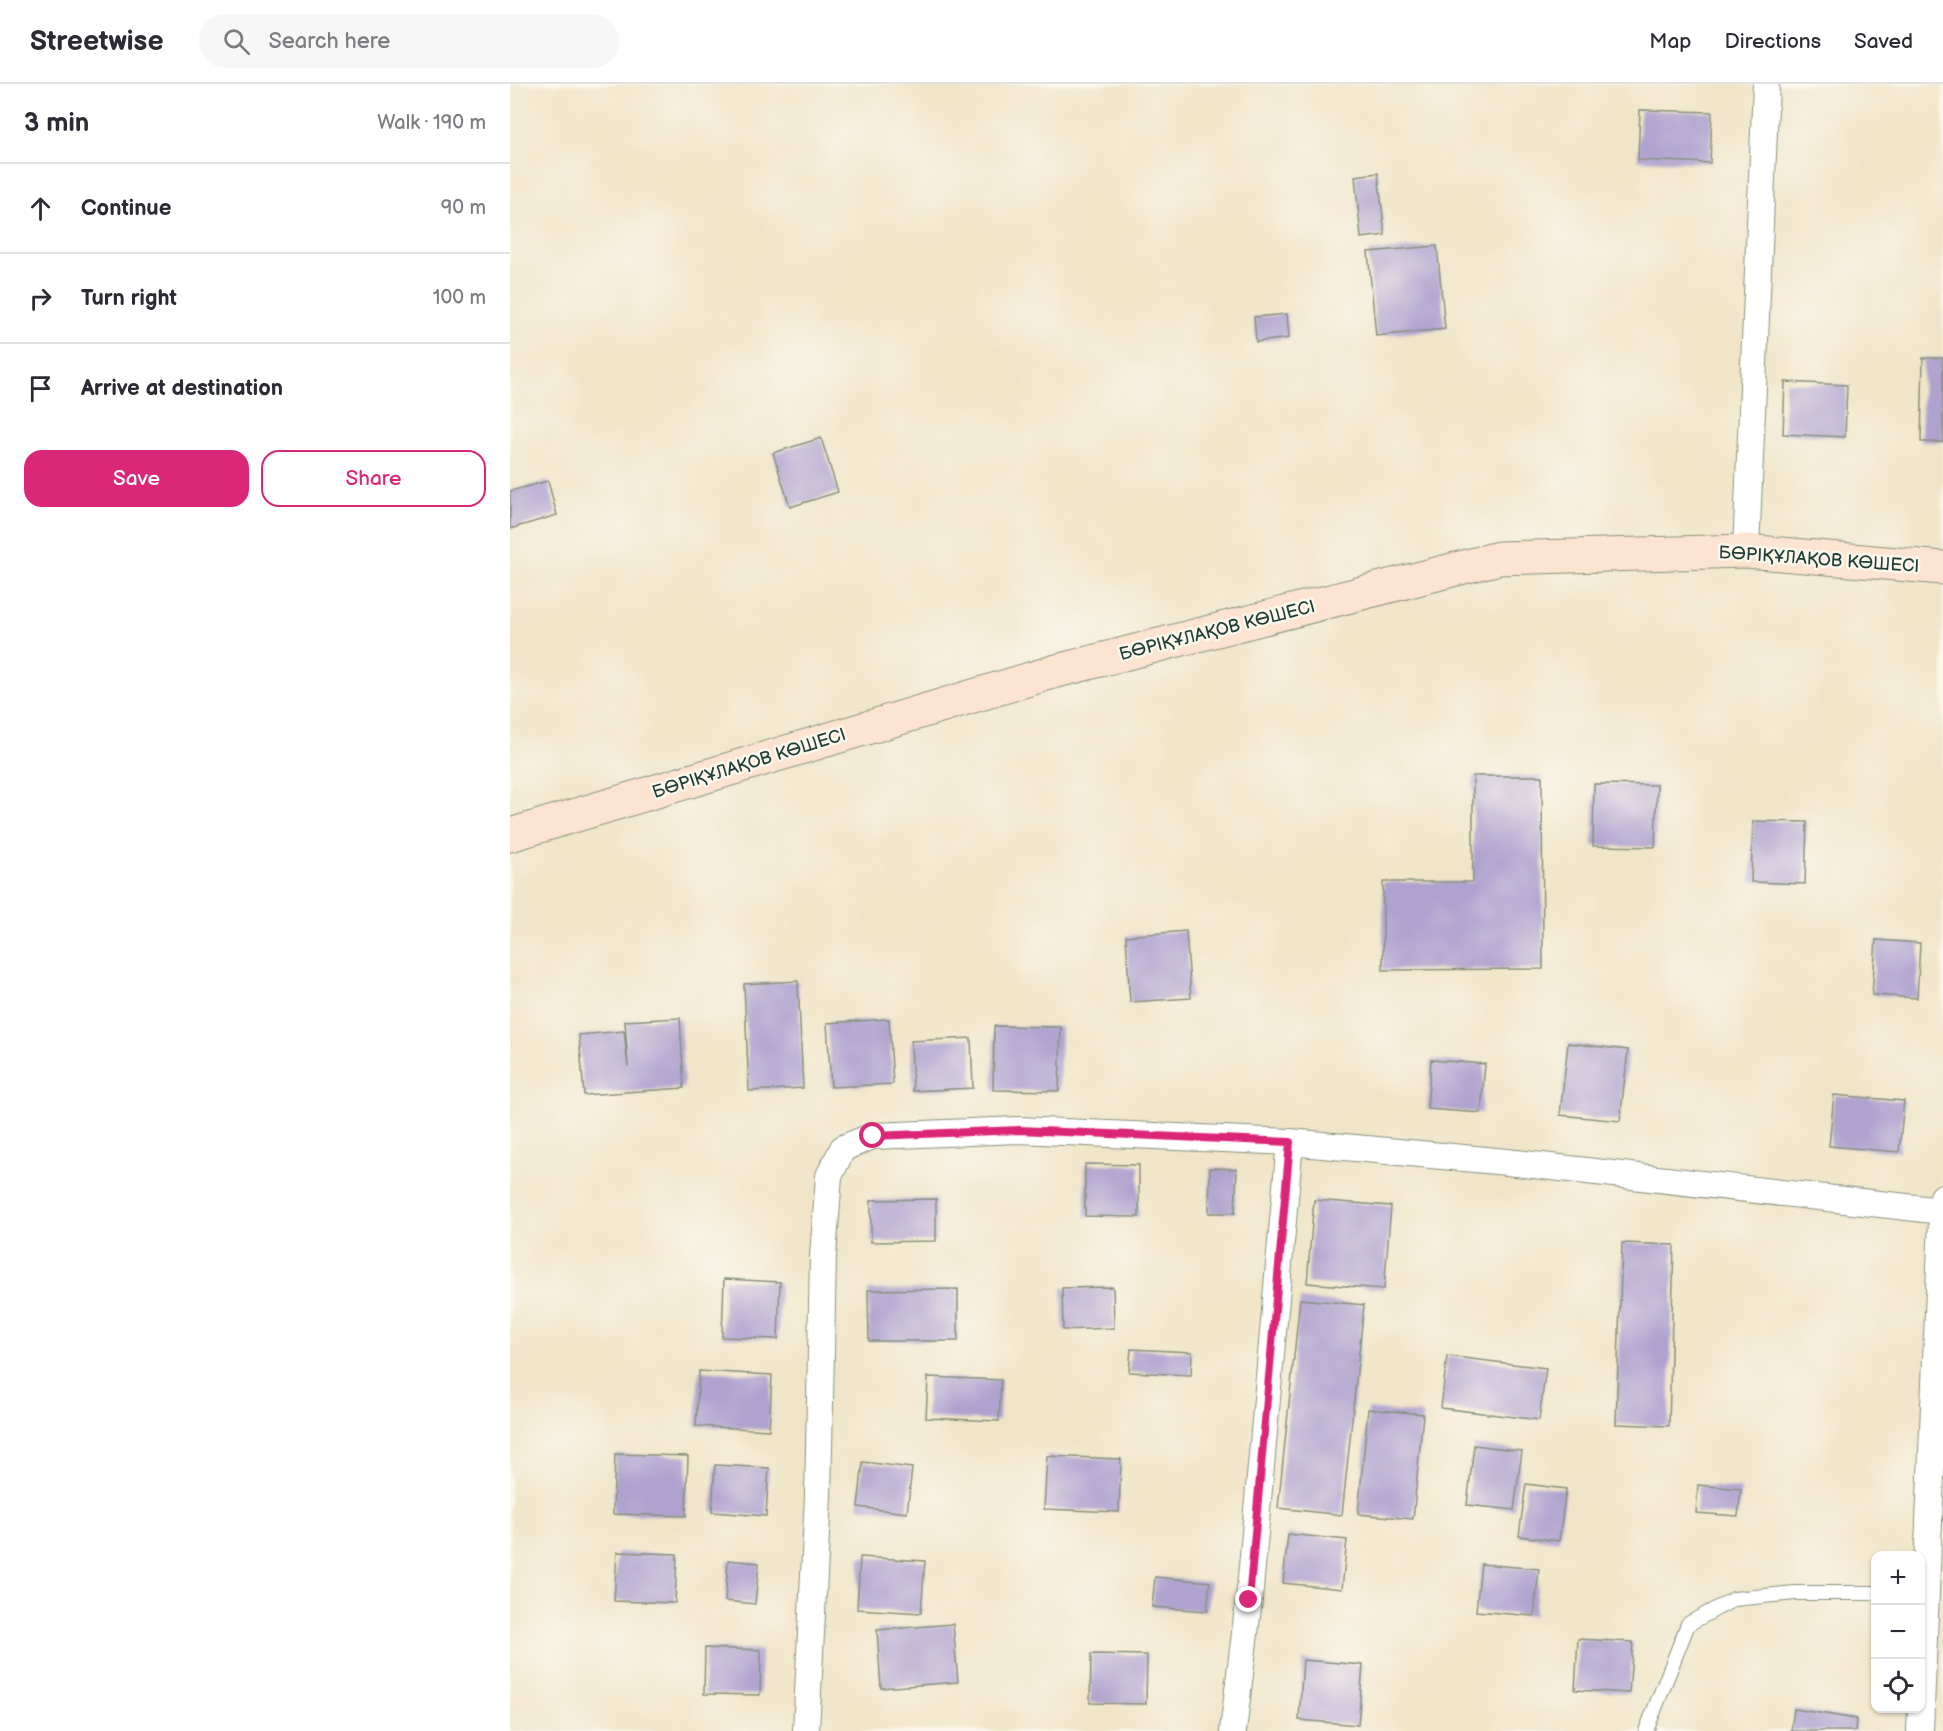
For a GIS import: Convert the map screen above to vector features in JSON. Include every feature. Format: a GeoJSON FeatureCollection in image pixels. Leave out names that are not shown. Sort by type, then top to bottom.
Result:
{"type":"FeatureCollection","features":[{"type":"Feature","properties":{"kind":"street"},"geometry":{"type":"LineString","coordinates":[[1746,551],[1766,84]]}},
{"type":"Feature","properties":{"kind":"street","name":"БӨРІҚҰЛАҚОВ КӨШЕСІ"},"geometry":{"type":"LineString","coordinates":[[510,835],[1053,672],[1500,558],[1746,551],[1943,568]]}},
{"type":"Feature","properties":{"kind":"street"},"geometry":{"type":"LineString","coordinates":[[806,1731],[818,1496],[823,1256],[829,1176],[843,1148],[873,1136],[1019,1130],[1290,1142],[1943,1204],[1925,1555]]}},
{"type":"Feature","properties":{"kind":"street"},"geometry":{"type":"LineString","coordinates":[[1233,1731],[1249,1600],[1290,1142]]}},
{"type":"Feature","properties":{"kind":"street"},"geometry":{"type":"LineString","coordinates":[[1920,1731],[1923,1605]]}},
{"type":"Feature","properties":{"kind":"lane"},"geometry":{"type":"LineString","coordinates":[[1646,1731],[1688,1624],[1734,1599],[1795,1593],[1871,1593]]}},
{"type":"Feature","properties":{"kind":"building"},"geometry":{"type":"Polygon","coordinates":[[[1640,110],[1712,112],[1710,163],[1638,160],[1640,110]]]}},
{"type":"Feature","properties":{"kind":"building"},"geometry":{"type":"Polygon","coordinates":[[[1378,173],[1385,235],[1361,238],[1355,176],[1378,173]]]}},
{"type":"Feature","properties":{"kind":"building"},"geometry":{"type":"Polygon","coordinates":[[[1437,246],[1445,329],[1376,336],[1368,252],[1437,246]]]}},
{"type":"Feature","properties":{"kind":"building"},"geometry":{"type":"Polygon","coordinates":[[[1287,314],[1289,338],[1256,342],[1254,317],[1287,314]]]}},
{"type":"Feature","properties":{"kind":"building"},"geometry":{"type":"Polygon","coordinates":[[[1923,358],[1943,358],[1943,442],[1921,442],[1923,358]]]}},
{"type":"Feature","properties":{"kind":"building"},"geometry":{"type":"Polygon","coordinates":[[[1785,382],[1847,385],[1845,437],[1783,434],[1785,382]]]}},
{"type":"Feature","properties":{"kind":"building"},"geometry":{"type":"Polygon","coordinates":[[[821,438],[838,492],[790,507],[773,453],[821,438]]]}},
{"type":"Feature","properties":{"kind":"building"},"geometry":{"type":"Polygon","coordinates":[[[548,481],[557,515],[510,529],[510,491],[548,481]]]}},
{"type":"Feature","properties":{"kind":"building"},"geometry":{"type":"Polygon","coordinates":[[[1473,776],[1542,776],[1543,969],[1383,970],[1383,882],[1473,882],[1473,776]]]}},
{"type":"Feature","properties":{"kind":"building"},"geometry":{"type":"Polygon","coordinates":[[[1594,784],[1657,785],[1655,847],[1593,846],[1594,784]]]}},
{"type":"Feature","properties":{"kind":"building"},"geometry":{"type":"Polygon","coordinates":[[[1753,821],[1807,822],[1805,884],[1751,882],[1753,821]]]}},
{"type":"Feature","properties":{"kind":"building"},"geometry":{"type":"Polygon","coordinates":[[[1186,931],[1191,998],[1130,1002],[1126,936],[1186,931]]]}},
{"type":"Feature","properties":{"kind":"building"},"geometry":{"type":"Polygon","coordinates":[[[1876,940],[1920,943],[1917,998],[1872,995],[1876,940]]]}},
{"type":"Feature","properties":{"kind":"building"},"geometry":{"type":"Polygon","coordinates":[[[798,981],[803,1088],[749,1091],[744,984],[798,981]]]}},
{"type":"Feature","properties":{"kind":"building"},"geometry":{"type":"Polygon","coordinates":[[[680,1018],[684,1088],[584,1095],[579,1035],[624,1031],[628,1067],[625,1021],[680,1018]]]}},
{"type":"Feature","properties":{"kind":"building"},"geometry":{"type":"Polygon","coordinates":[[[889,1019],[893,1084],[831,1087],[827,1023],[889,1019]]]}},
{"type":"Feature","properties":{"kind":"building"},"geometry":{"type":"Polygon","coordinates":[[[994,1026],[1061,1027],[1059,1091],[993,1090],[994,1026]]]}},
{"type":"Feature","properties":{"kind":"building"},"geometry":{"type":"Polygon","coordinates":[[[971,1038],[973,1088],[913,1091],[911,1041],[971,1038]]]}},
{"type":"Feature","properties":{"kind":"building"},"geometry":{"type":"Polygon","coordinates":[[[1568,1043],[1628,1050],[1620,1121],[1560,1115],[1568,1043]]]}},
{"type":"Feature","properties":{"kind":"building"},"geometry":{"type":"Polygon","coordinates":[[[1431,1060],[1485,1064],[1481,1113],[1427,1109],[1431,1060]]]}},
{"type":"Feature","properties":{"kind":"building"},"geometry":{"type":"Polygon","coordinates":[[[1834,1095],[1904,1101],[1899,1152],[1829,1146],[1834,1095]]]}},
{"type":"Feature","properties":{"kind":"building"},"geometry":{"type":"Polygon","coordinates":[[[1085,1164],[1139,1165],[1139,1217],[1085,1216],[1085,1164]]]}},
{"type":"Feature","properties":{"kind":"building"},"geometry":{"type":"Polygon","coordinates":[[[1210,1168],[1237,1169],[1235,1213],[1209,1213],[1210,1168]]]}},
{"type":"Feature","properties":{"kind":"building"},"geometry":{"type":"Polygon","coordinates":[[[936,1199],[936,1241],[871,1242],[871,1200],[936,1199]]]}},
{"type":"Feature","properties":{"kind":"building"},"geometry":{"type":"Polygon","coordinates":[[[1314,1200],[1391,1206],[1384,1289],[1307,1283],[1314,1200]]]}},
{"type":"Feature","properties":{"kind":"building"},"geometry":{"type":"Polygon","coordinates":[[[1622,1243],[1674,1245],[1669,1426],[1616,1424],[1622,1243]]]}},
{"type":"Feature","properties":{"kind":"building"},"geometry":{"type":"Polygon","coordinates":[[[724,1279],[780,1282],[778,1339],[722,1337],[724,1279]]]}},
{"type":"Feature","properties":{"kind":"building"},"geometry":{"type":"Polygon","coordinates":[[[1113,1287],[1114,1328],[1063,1330],[1062,1288],[1113,1287]]]}},
{"type":"Feature","properties":{"kind":"building"},"geometry":{"type":"Polygon","coordinates":[[[958,1289],[958,1341],[869,1341],[868,1290],[958,1289]]]}},
{"type":"Feature","properties":{"kind":"building"},"geometry":{"type":"Polygon","coordinates":[[[1300,1299],[1364,1305],[1342,1515],[1278,1508],[1300,1299]]]}},
{"type":"Feature","properties":{"kind":"building"},"geometry":{"type":"Polygon","coordinates":[[[1131,1349],[1192,1352],[1191,1375],[1129,1372],[1131,1349]]]}},
{"type":"Feature","properties":{"kind":"building"},"geometry":{"type":"Polygon","coordinates":[[[1447,1356],[1546,1368],[1539,1420],[1441,1408],[1447,1356]]]}},
{"type":"Feature","properties":{"kind":"building"},"geometry":{"type":"Polygon","coordinates":[[[699,1371],[772,1375],[769,1430],[696,1426],[699,1371]]]}},
{"type":"Feature","properties":{"kind":"building"},"geometry":{"type":"Polygon","coordinates":[[[928,1377],[1001,1380],[999,1421],[926,1418],[928,1377]]]}},
{"type":"Feature","properties":{"kind":"building"},"geometry":{"type":"Polygon","coordinates":[[[1368,1409],[1423,1414],[1413,1519],[1358,1514],[1368,1409]]]}},
{"type":"Feature","properties":{"kind":"building"},"geometry":{"type":"Polygon","coordinates":[[[1474,1445],[1522,1451],[1514,1510],[1467,1505],[1474,1445]]]}},
{"type":"Feature","properties":{"kind":"building"},"geometry":{"type":"Polygon","coordinates":[[[615,1454],[688,1456],[686,1516],[613,1514],[615,1454]]]}},
{"type":"Feature","properties":{"kind":"building"},"geometry":{"type":"Polygon","coordinates":[[[1047,1456],[1121,1459],[1119,1512],[1044,1509],[1047,1456]]]}},
{"type":"Feature","properties":{"kind":"building"},"geometry":{"type":"Polygon","coordinates":[[[863,1462],[912,1468],[907,1513],[858,1507],[863,1462]]]}},
{"type":"Feature","properties":{"kind":"building"},"geometry":{"type":"Polygon","coordinates":[[[715,1465],[769,1468],[766,1516],[712,1512],[715,1465]]]}},
{"type":"Feature","properties":{"kind":"building"},"geometry":{"type":"Polygon","coordinates":[[[1526,1484],[1566,1489],[1559,1541],[1519,1536],[1526,1484]]]}},
{"type":"Feature","properties":{"kind":"building"},"geometry":{"type":"Polygon","coordinates":[[[1698,1485],[1741,1489],[1738,1516],[1696,1513],[1698,1485]]]}},
{"type":"Feature","properties":{"kind":"building"},"geometry":{"type":"Polygon","coordinates":[[[1288,1534],[1347,1540],[1342,1589],[1283,1583],[1288,1534]]]}},
{"type":"Feature","properties":{"kind":"building"},"geometry":{"type":"Polygon","coordinates":[[[617,1552],[677,1554],[675,1603],[614,1601],[617,1552]]]}},
{"type":"Feature","properties":{"kind":"building"},"geometry":{"type":"Polygon","coordinates":[[[860,1557],[925,1561],[921,1613],[857,1609],[860,1557]]]}},
{"type":"Feature","properties":{"kind":"building"},"geometry":{"type":"Polygon","coordinates":[[[728,1560],[759,1563],[755,1604],[725,1601],[728,1560]]]}},
{"type":"Feature","properties":{"kind":"building"},"geometry":{"type":"Polygon","coordinates":[[[1481,1564],[1539,1569],[1534,1616],[1476,1611],[1481,1564]]]}},
{"type":"Feature","properties":{"kind":"building"},"geometry":{"type":"Polygon","coordinates":[[[1155,1577],[1210,1582],[1207,1611],[1152,1607],[1155,1577]]]}},
{"type":"Feature","properties":{"kind":"building"},"geometry":{"type":"Polygon","coordinates":[[[953,1624],[958,1682],[881,1688],[877,1630],[953,1624]]]}},
{"type":"Feature","properties":{"kind":"building"},"geometry":{"type":"Polygon","coordinates":[[[1578,1639],[1633,1642],[1629,1693],[1575,1690],[1578,1639]]]}},
{"type":"Feature","properties":{"kind":"building"},"geometry":{"type":"Polygon","coordinates":[[[705,1648],[761,1650],[760,1695],[704,1694],[705,1648]]]}},
{"type":"Feature","properties":{"kind":"building"},"geometry":{"type":"Polygon","coordinates":[[[1091,1654],[1147,1655],[1146,1704],[1090,1703],[1091,1654]]]}},
{"type":"Feature","properties":{"kind":"building"},"geometry":{"type":"Polygon","coordinates":[[[1303,1660],[1363,1665],[1358,1725],[1299,1720],[1303,1660]]]}},
{"type":"Feature","properties":{"kind":"building"},"geometry":{"type":"Polygon","coordinates":[[[1794,1709],[1856,1719],[1855,1731],[1791,1731],[1794,1709]]]}},
{"type":"Feature","properties":{"kind":"route"},"geometry":{"type":"LineString","coordinates":[[873,1136],[1019,1130],[1290,1142],[1249,1600]]}}]}
